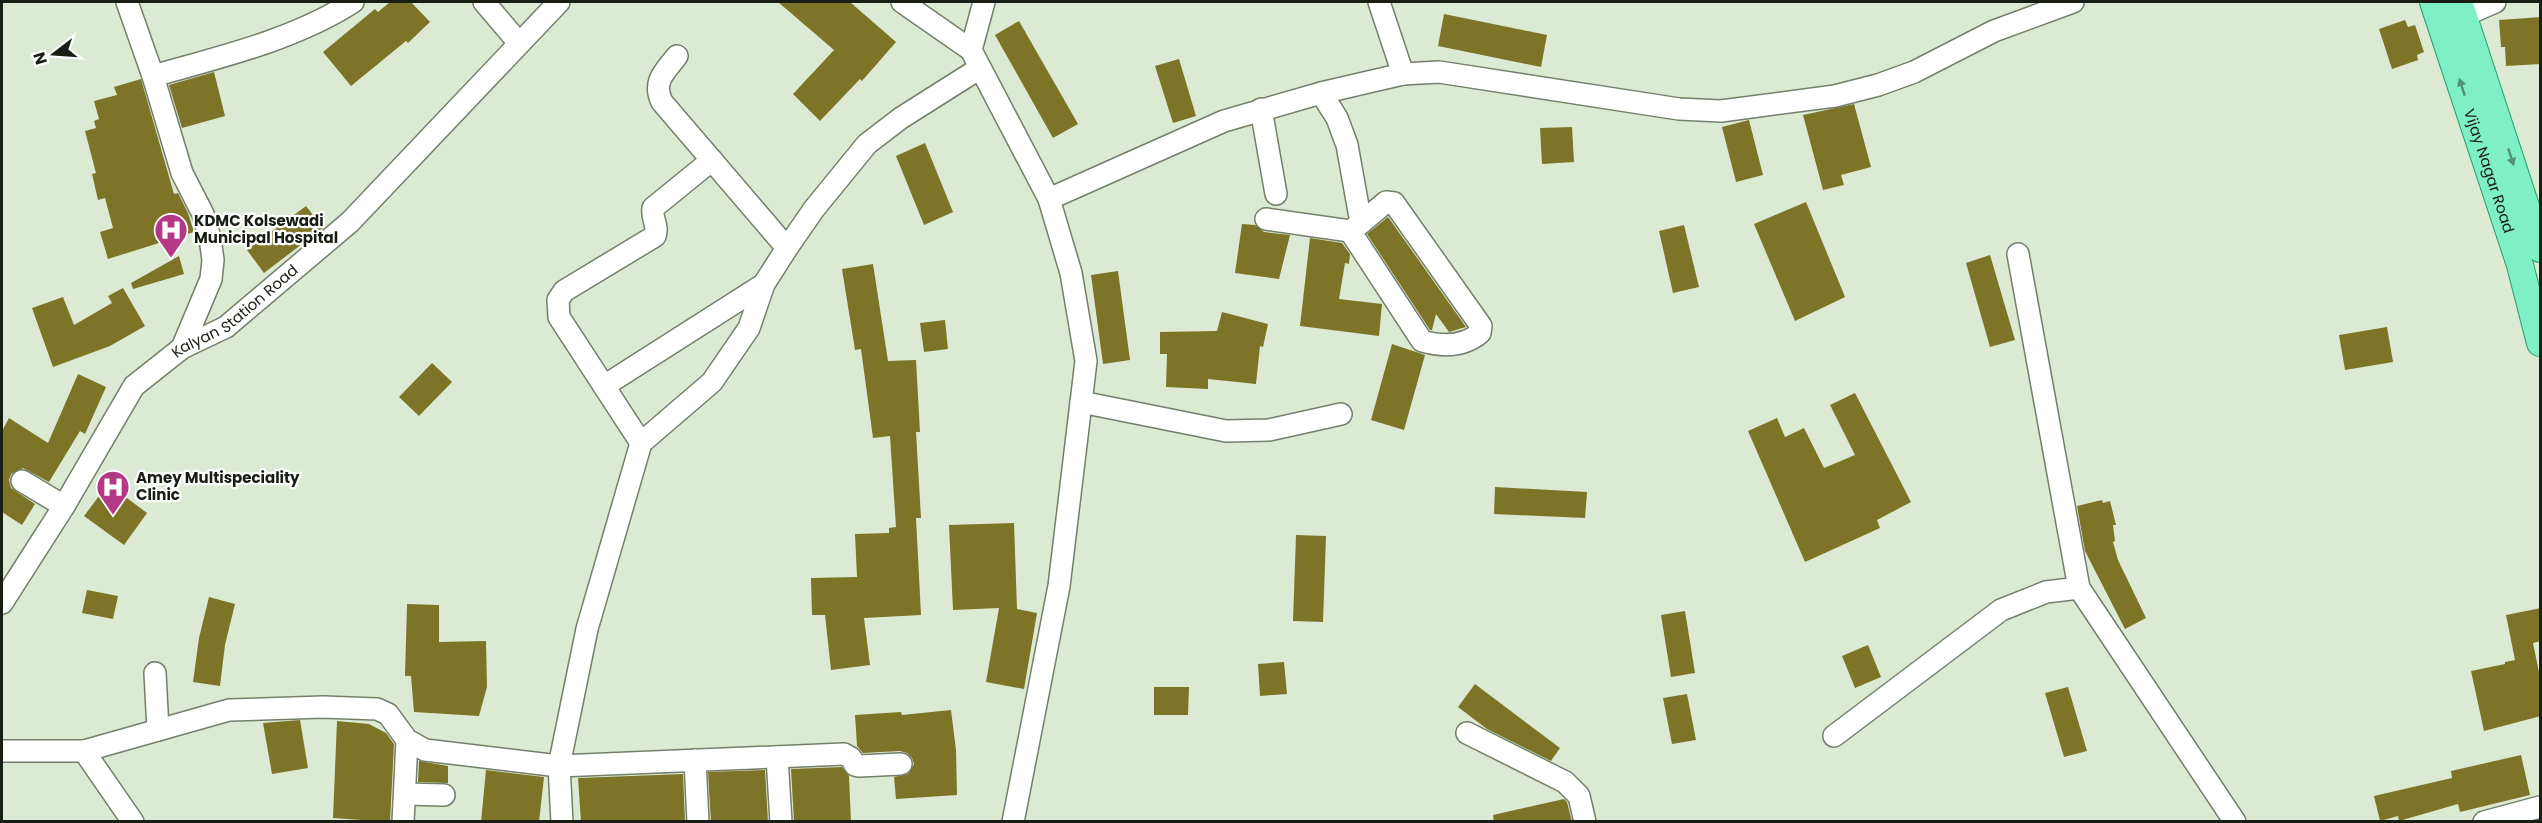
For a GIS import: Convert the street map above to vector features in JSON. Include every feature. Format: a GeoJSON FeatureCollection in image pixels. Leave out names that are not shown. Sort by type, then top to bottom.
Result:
{"type":"FeatureCollection","features":[{"type":"Feature","properties":{"kind":"main road","name":"Vijay Nagar Road"},"geometry":{"type":"LineString","coordinates":[[2450,11],[2541,249]]}},
{"type":"Feature","properties":{"kind":"main road","name":"Vijay Nagar Road"},"geometry":{"type":"LineString","coordinates":[[2450,11],[2533,280],[2541,343]]}},
{"type":"Feature","properties":{"kind":"street"},"geometry":{"type":"LineString","coordinates":[[127,2],[153,76],[182,173],[205,222],[213,260],[211,279],[182,348]]}},
{"type":"Feature","properties":{"kind":"street"},"geometry":{"type":"LineString","coordinates":[[153,76],[225,56],[288,33],[353,2]]}},
{"type":"Feature","properties":{"kind":"street"},"geometry":{"type":"LineString","coordinates":[[484,2],[519,43]]}},
{"type":"Feature","properties":{"kind":"street","name":"Kalyan Station Road"},"geometry":{"type":"LineString","coordinates":[[2,603],[64,506],[134,386],[182,348],[226,327],[350,222],[559,2]]}},
{"type":"Feature","properties":{"kind":"street"},"geometry":{"type":"LineString","coordinates":[[902,2],[976,59],[1049,199],[1071,273],[1086,361],[1059,586],[1013,822]]}},
{"type":"Feature","properties":{"kind":"street"},"geometry":{"type":"LineString","coordinates":[[562,822],[559,766],[587,629],[640,443],[712,382],[749,328],[764,284],[787,248],[814,208],[867,144],[976,59],[984,2]]}},
{"type":"Feature","properties":{"kind":"street"},"geometry":{"type":"LineString","coordinates":[[1379,2],[1403,74]]}},
{"type":"Feature","properties":{"kind":"street"},"geometry":{"type":"LineString","coordinates":[[1049,199],[1203,129],[1261,109],[1403,74],[1439,72],[1679,109],[1721,111],[1835,96],[1878,85],[1914,72],[1994,31],[2073,2]]}},
{"type":"Feature","properties":{"kind":"street"},"geometry":{"type":"LineString","coordinates":[[2450,11],[2495,2]]}},
{"type":"Feature","properties":{"kind":"street"},"geometry":{"type":"LineString","coordinates":[[677,56],[661,75],[657,85],[662,102],[787,248]]}},
{"type":"Feature","properties":{"kind":"street"},"geometry":{"type":"LineString","coordinates":[[1266,219],[1356,227],[1386,202],[1394,203],[1481,327],[1480,333],[1470,342],[1460,345],[1422,341],[1356,227],[1347,145],[1337,118],[1321,93]]}},
{"type":"Feature","properties":{"kind":"street"},"geometry":{"type":"LineString","coordinates":[[1261,109],[1276,194]]}},
{"type":"Feature","properties":{"kind":"street"},"geometry":{"type":"LineString","coordinates":[[640,443],[560,316],[557,307],[560,294],[654,236],[657,227],[652,213],[653,208],[712,160]]}},
{"type":"Feature","properties":{"kind":"street"},"geometry":{"type":"LineString","coordinates":[[2018,254],[2079,588],[2235,822]]}},
{"type":"Feature","properties":{"kind":"street"},"geometry":{"type":"LineString","coordinates":[[604,386],[764,284]]}},
{"type":"Feature","properties":{"kind":"street"},"geometry":{"type":"LineString","coordinates":[[1081,402],[1226,430],[1269,430],[1341,414]]}},
{"type":"Feature","properties":{"kind":"street"},"geometry":{"type":"LineString","coordinates":[[22,481],[64,506]]}},
{"type":"Feature","properties":{"kind":"street"},"geometry":{"type":"LineString","coordinates":[[1834,736],[2001,610],[2046,592],[2079,588]]}},
{"type":"Feature","properties":{"kind":"street"},"geometry":{"type":"LineString","coordinates":[[154,673],[158,730]]}},
{"type":"Feature","properties":{"kind":"street"},"geometry":{"type":"LineString","coordinates":[[2,751],[84,751],[229,710],[312,707],[377,709],[388,714],[407,740],[425,750],[559,766],[844,754],[855,765],[860,766],[901,764]]}},
{"type":"Feature","properties":{"kind":"street"},"geometry":{"type":"LineString","coordinates":[[1467,733],[1565,782],[1579,796],[1585,822]]}},
{"type":"Feature","properties":{"kind":"street"},"geometry":{"type":"LineString","coordinates":[[403,822],[407,740]]}},
{"type":"Feature","properties":{"kind":"street"},"geometry":{"type":"LineString","coordinates":[[84,751],[133,822]]}},
{"type":"Feature","properties":{"kind":"street"},"geometry":{"type":"LineString","coordinates":[[777,757],[781,822]]}},
{"type":"Feature","properties":{"kind":"street"},"geometry":{"type":"LineString","coordinates":[[695,760],[698,822]]}},
{"type":"Feature","properties":{"kind":"street"},"geometry":{"type":"LineString","coordinates":[[405,794],[444,795]]}},
{"type":"Feature","properties":{"kind":"street"},"geometry":{"type":"LineString","coordinates":[[2484,822],[2541,807]]}},
{"type":"Feature","properties":{"kind":"building"},"geometry":{"type":"Polygon","coordinates":[[[390,2],[411,2],[430,22],[408,43],[406,41],[351,86],[323,52],[375,9],[378,12],[390,2]]]}},
{"type":"Feature","properties":{"kind":"building"},"geometry":{"type":"Polygon","coordinates":[[[778,2],[850,2],[896,42],[862,81],[860,79],[820,121],[793,94],[834,50],[778,2]]]}},
{"type":"Feature","properties":{"kind":"building"},"geometry":{"type":"Polygon","coordinates":[[[1444,14],[1547,35],[1541,67],[1438,46],[1444,14]]]}},
{"type":"Feature","properties":{"kind":"building"},"geometry":{"type":"Polygon","coordinates":[[[2541,17],[2541,64],[2506,66],[2505,47],[2501,47],[2499,20],[2541,17]]]}},
{"type":"Feature","properties":{"kind":"building"},"geometry":{"type":"Polygon","coordinates":[[[2405,20],[2408,27],[2415,25],[2424,52],[2417,55],[2418,60],[2392,69],[2379,29],[2405,20]]]}},
{"type":"Feature","properties":{"kind":"building"},"geometry":{"type":"Polygon","coordinates":[[[1019,21],[1078,124],[1053,138],[995,35],[1019,21]]]}},
{"type":"Feature","properties":{"kind":"building"},"geometry":{"type":"Polygon","coordinates":[[[1179,59],[1196,116],[1173,123],[1155,66],[1179,59]]]}},
{"type":"Feature","properties":{"kind":"building"},"geometry":{"type":"Polygon","coordinates":[[[214,72],[225,116],[182,128],[169,85],[214,72]]]}},
{"type":"Feature","properties":{"kind":"building"},"geometry":{"type":"Polygon","coordinates":[[[141,79],[174,194],[178,193],[194,232],[108,259],[100,232],[113,228],[105,198],[98,200],[92,174],[96,173],[85,131],[96,128],[94,121],[99,119],[94,101],[117,95],[114,87],[141,79]]]}},
{"type":"Feature","properties":{"kind":"building"},"geometry":{"type":"Polygon","coordinates":[[[1854,104],[1871,167],[1841,175],[1844,185],[1823,190],[1803,115],[1854,104]]]}},
{"type":"Feature","properties":{"kind":"building"},"geometry":{"type":"Polygon","coordinates":[[[1749,120],[1763,175],[1736,182],[1722,127],[1749,120]]]}},
{"type":"Feature","properties":{"kind":"building"},"geometry":{"type":"Polygon","coordinates":[[[1572,127],[1574,162],[1542,164],[1540,128],[1572,127]]]}},
{"type":"Feature","properties":{"kind":"building"},"geometry":{"type":"Polygon","coordinates":[[[925,143],[953,212],[924,225],[896,156],[925,143]]]}},
{"type":"Feature","properties":{"kind":"building"},"geometry":{"type":"Polygon","coordinates":[[[1806,202],[1845,297],[1795,321],[1754,224],[1806,202]]]}},
{"type":"Feature","properties":{"kind":"building"},"geometry":{"type":"Polygon","coordinates":[[[306,206],[323,228],[264,273],[247,250],[306,206]]]}},
{"type":"Feature","properties":{"kind":"building"},"geometry":{"type":"Polygon","coordinates":[[[1388,217],[1466,327],[1449,332],[1436,314],[1432,330],[1430,330],[1367,234],[1388,217]]]}},
{"type":"Feature","properties":{"kind":"building"},"geometry":{"type":"Polygon","coordinates":[[[1242,224],[1255,225],[1264,232],[1290,235],[1279,279],[1235,273],[1242,224]]]}},
{"type":"Feature","properties":{"kind":"building"},"geometry":{"type":"Polygon","coordinates":[[[1684,225],[1699,287],[1673,293],[1659,231],[1684,225]]]}},
{"type":"Feature","properties":{"kind":"building"},"geometry":{"type":"Polygon","coordinates":[[[1310,238],[1342,243],[1350,254],[1349,264],[1345,263],[1339,299],[1382,304],[1379,336],[1300,326],[1310,238]]]}},
{"type":"Feature","properties":{"kind":"building"},"geometry":{"type":"Polygon","coordinates":[[[1990,255],[2015,340],[1990,347],[1966,263],[1990,255]]]}},
{"type":"Feature","properties":{"kind":"building"},"geometry":{"type":"Polygon","coordinates":[[[179,256],[184,274],[133,289],[131,283],[179,256]]]}},
{"type":"Feature","properties":{"kind":"building"},"geometry":{"type":"Polygon","coordinates":[[[873,264],[888,361],[916,360],[920,432],[916,432],[921,518],[916,518],[921,615],[864,618],[870,665],[831,670],[825,615],[812,615],[811,578],[857,577],[855,534],[889,533],[889,528],[896,527],[890,436],[873,438],[861,349],[855,350],[842,269],[873,264]]]}},
{"type":"Feature","properties":{"kind":"building"},"geometry":{"type":"Polygon","coordinates":[[[1118,271],[1130,360],[1103,364],[1091,275],[1118,271]]]}},
{"type":"Feature","properties":{"kind":"building"},"geometry":{"type":"Polygon","coordinates":[[[123,288],[145,326],[110,346],[53,367],[32,308],[63,297],[74,325],[112,303],[108,296],[123,288]]]}},
{"type":"Feature","properties":{"kind":"building"},"geometry":{"type":"Polygon","coordinates":[[[1222,312],[1268,324],[1263,347],[1260,346],[1256,384],[1208,379],[1208,389],[1166,387],[1167,354],[1160,354],[1160,332],[1217,331],[1222,312]]]}},
{"type":"Feature","properties":{"kind":"building"},"geometry":{"type":"Polygon","coordinates":[[[945,320],[948,349],[924,352],[920,323],[945,320]]]}},
{"type":"Feature","properties":{"kind":"building"},"geometry":{"type":"Polygon","coordinates":[[[2387,327],[2393,362],[2345,370],[2339,335],[2387,327]]]}},
{"type":"Feature","properties":{"kind":"building"},"geometry":{"type":"Polygon","coordinates":[[[1392,344],[1425,355],[1404,430],[1371,420],[1392,344]]]}},
{"type":"Feature","properties":{"kind":"building"},"geometry":{"type":"Polygon","coordinates":[[[432,363],[452,382],[419,416],[399,397],[432,363]]]}},
{"type":"Feature","properties":{"kind":"building"},"geometry":{"type":"Polygon","coordinates":[[[78,374],[106,387],[85,434],[80,431],[49,482],[23,468],[11,474],[9,480],[11,488],[35,504],[22,525],[2,512],[2,431],[9,418],[48,443],[78,374]]]}},
{"type":"Feature","properties":{"kind":"building"},"geometry":{"type":"Polygon","coordinates":[[[1855,393],[1911,502],[1877,520],[1880,528],[1805,562],[1748,431],[1777,418],[1785,437],[1804,428],[1824,468],[1855,455],[1830,405],[1855,393]]]}},
{"type":"Feature","properties":{"kind":"building"},"geometry":{"type":"Polygon","coordinates":[[[108,484],[147,513],[124,545],[84,516],[108,484]]]}},
{"type":"Feature","properties":{"kind":"building"},"geometry":{"type":"Polygon","coordinates":[[[1495,487],[1587,492],[1585,518],[1494,514],[1495,487]]]}},
{"type":"Feature","properties":{"kind":"building"},"geometry":{"type":"Polygon","coordinates":[[[2102,500],[2103,503],[2110,501],[2116,525],[2113,525],[2115,541],[2113,542],[2118,560],[2146,618],[2125,629],[2085,551],[2077,506],[2102,500]]]}},
{"type":"Feature","properties":{"kind":"building"},"geometry":{"type":"Polygon","coordinates":[[[1014,523],[1017,609],[1037,613],[1024,689],[986,682],[999,608],[953,610],[949,525],[1014,523]]]}},
{"type":"Feature","properties":{"kind":"building"},"geometry":{"type":"Polygon","coordinates":[[[1296,535],[1326,536],[1323,622],[1293,621],[1296,535]]]}},
{"type":"Feature","properties":{"kind":"building"},"geometry":{"type":"Polygon","coordinates":[[[87,590],[118,596],[113,619],[82,613],[87,590]]]}},
{"type":"Feature","properties":{"kind":"building"},"geometry":{"type":"Polygon","coordinates":[[[209,597],[235,604],[225,645],[220,686],[193,682],[199,638],[209,597]]]}},
{"type":"Feature","properties":{"kind":"building"},"geometry":{"type":"Polygon","coordinates":[[[407,604],[439,605],[439,642],[486,641],[487,687],[479,716],[414,712],[411,676],[405,676],[407,604]]]}},
{"type":"Feature","properties":{"kind":"building"},"geometry":{"type":"Polygon","coordinates":[[[2541,608],[2541,641],[2533,643],[2541,682],[2541,716],[2484,731],[2471,671],[2515,660],[2506,615],[2541,608]]]}},
{"type":"Feature","properties":{"kind":"building"},"geometry":{"type":"Polygon","coordinates":[[[1685,611],[1695,673],[1671,677],[1661,615],[1685,611]]]}},
{"type":"Feature","properties":{"kind":"building"},"geometry":{"type":"Polygon","coordinates":[[[1868,645],[1881,677],[1855,688],[1842,656],[1868,645]]]}},
{"type":"Feature","properties":{"kind":"building"},"geometry":{"type":"Polygon","coordinates":[[[1284,662],[1287,694],[1260,696],[1258,664],[1284,662]]]}},
{"type":"Feature","properties":{"kind":"building"},"geometry":{"type":"Polygon","coordinates":[[[1475,684],[1560,748],[1551,761],[1487,729],[1458,707],[1475,684]]]}},
{"type":"Feature","properties":{"kind":"building"},"geometry":{"type":"Polygon","coordinates":[[[1154,687],[1189,687],[1188,715],[1154,715],[1154,687]]]}},
{"type":"Feature","properties":{"kind":"building"},"geometry":{"type":"Polygon","coordinates":[[[2068,687],[2087,751],[2064,757],[2045,693],[2068,687]]]}},
{"type":"Feature","properties":{"kind":"building"},"geometry":{"type":"Polygon","coordinates":[[[1687,694],[1696,740],[1672,744],[1663,698],[1687,694]]]}},
{"type":"Feature","properties":{"kind":"building"},"geometry":{"type":"Polygon","coordinates":[[[951,710],[956,750],[957,795],[896,799],[894,777],[908,774],[914,764],[912,758],[900,751],[863,753],[857,746],[855,715],[901,712],[902,715],[951,710]]]}},
{"type":"Feature","properties":{"kind":"building"},"geometry":{"type":"Polygon","coordinates":[[[300,720],[308,768],[272,774],[263,723],[300,720]]]}},
{"type":"Feature","properties":{"kind":"building"},"geometry":{"type":"Polygon","coordinates":[[[337,721],[369,724],[386,733],[394,744],[390,822],[333,818],[337,721]]]}},
{"type":"Feature","properties":{"kind":"building"},"geometry":{"type":"Polygon","coordinates":[[[2521,755],[2530,795],[2460,812],[2458,804],[2399,821],[2398,816],[2380,821],[2374,796],[2452,778],[2451,771],[2521,755]]]}},
{"type":"Feature","properties":{"kind":"building"},"geometry":{"type":"Polygon","coordinates":[[[419,761],[448,766],[448,783],[418,782],[419,761]]]}},
{"type":"Feature","properties":{"kind":"building"},"geometry":{"type":"Polygon","coordinates":[[[842,767],[849,776],[851,822],[794,822],[791,769],[842,767]]]}},
{"type":"Feature","properties":{"kind":"building"},"geometry":{"type":"Polygon","coordinates":[[[486,770],[544,777],[539,822],[481,822],[486,770]]]}},
{"type":"Feature","properties":{"kind":"building"},"geometry":{"type":"Polygon","coordinates":[[[765,770],[768,822],[711,822],[708,772],[765,770]]]}},
{"type":"Feature","properties":{"kind":"building"},"geometry":{"type":"Polygon","coordinates":[[[683,774],[685,822],[581,822],[578,778],[683,774]]]}},
{"type":"Feature","properties":{"kind":"building"},"geometry":{"type":"Polygon","coordinates":[[[1564,799],[1567,802],[1572,822],[1494,822],[1493,815],[1564,799]]]}},
{"type":"Feature","properties":{"kind":"place","name":"KDMC Kolsewadi Municipal Hospital"},"geometry":{"type":"Point","coordinates":[171,259]}},
{"type":"Feature","properties":{"kind":"place","name":"Amey Multispeciality Clinic"},"geometry":{"type":"Point","coordinates":[113,516]}}]}
